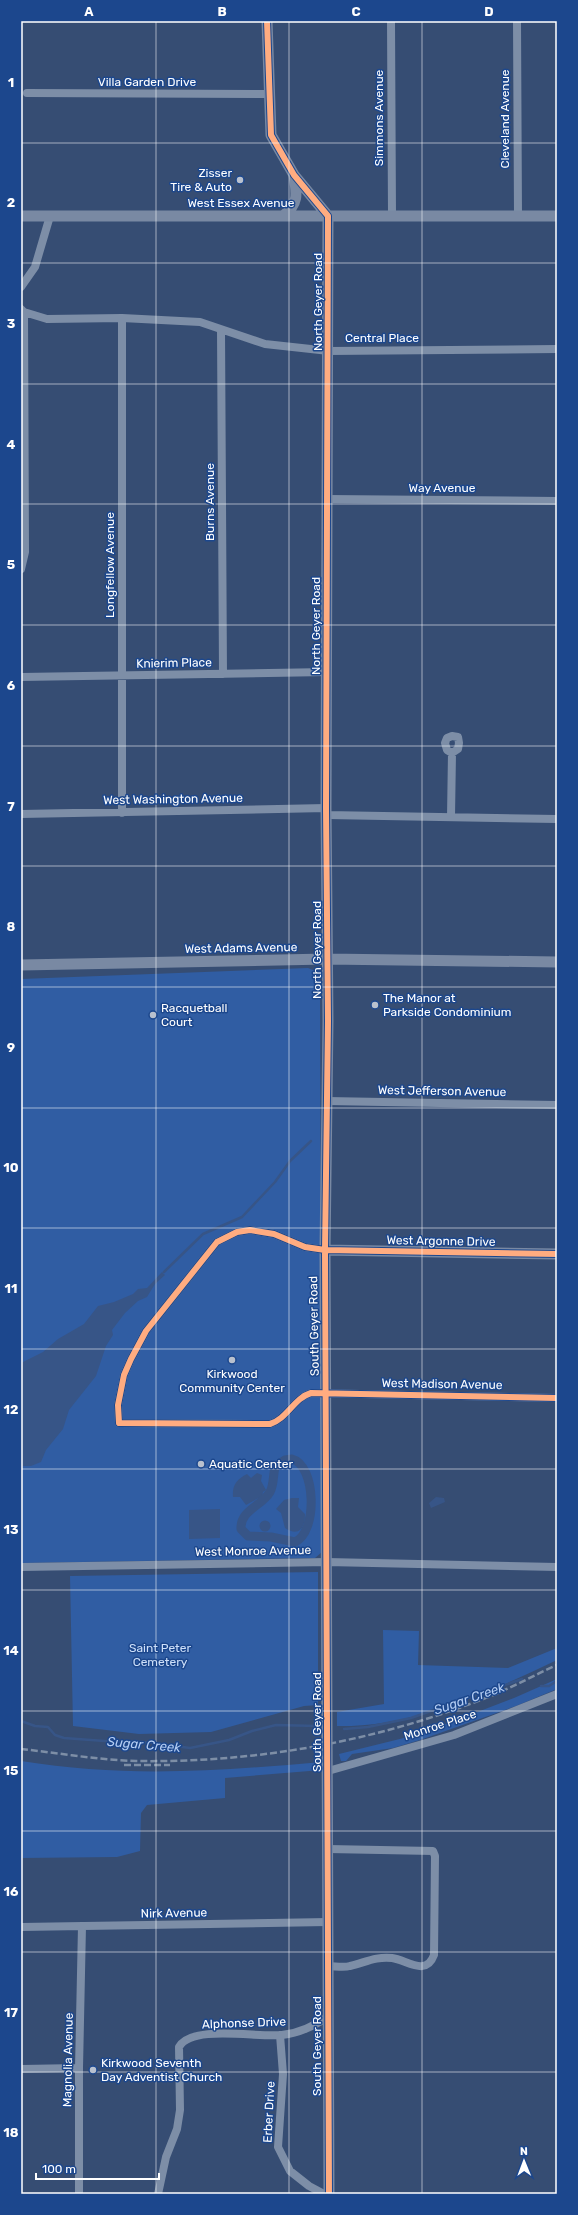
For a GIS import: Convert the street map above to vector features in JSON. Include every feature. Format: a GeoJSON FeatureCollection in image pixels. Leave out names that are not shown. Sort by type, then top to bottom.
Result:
{"type":"FeatureCollection","features":[{"type":"Feature","properties":{"kind":"street"},"geometry":{"type":"LineString","coordinates":[[267,21],[268,94],[271,135],[294,174],[328,216]]}},
{"type":"Feature","properties":{"kind":"street","name":"Simmons Avenue"},"geometry":{"type":"LineString","coordinates":[[391,21],[392,216]]}},
{"type":"Feature","properties":{"kind":"street","name":"Cleveland Avenue"},"geometry":{"type":"LineString","coordinates":[[517,21],[518,216]]}},
{"type":"Feature","properties":{"kind":"street","name":"Villa Garden Drive"},"geometry":{"type":"LineString","coordinates":[[27,93],[268,94]]}},
{"type":"Feature","properties":{"kind":"street"},"geometry":{"type":"LineString","coordinates":[[283,216],[291,210],[296,200],[294,174]]}},
{"type":"Feature","properties":{"kind":"street","name":"West Essex Avenue"},"geometry":{"type":"LineString","coordinates":[[21,216],[557,216]]}},
{"type":"Feature","properties":{"kind":"street"},"geometry":{"type":"LineString","coordinates":[[21,287],[35,267],[50,216]]}},
{"type":"Feature","properties":{"kind":"street","name":"North Geyer Road"},"geometry":{"type":"LineString","coordinates":[[325,1250],[327,1101],[326,812],[329,351],[328,216]]}},
{"type":"Feature","properties":{"kind":"street"},"geometry":{"type":"LineString","coordinates":[[21,569],[25,552],[23,311]]}},
{"type":"Feature","properties":{"kind":"street","name":"Central Place"},"geometry":{"type":"LineString","coordinates":[[23,311],[47,319],[122,318],[200,322],[264,344],[329,351],[557,350]]}},
{"type":"Feature","properties":{"kind":"street","name":"Longfellow Avenue"},"geometry":{"type":"LineString","coordinates":[[122,318],[122,813]]}},
{"type":"Feature","properties":{"kind":"street","name":"Burns Avenue"},"geometry":{"type":"LineString","coordinates":[[221,330],[223,674]]}},
{"type":"Feature","properties":{"kind":"street","name":"Way Avenue"},"geometry":{"type":"LineString","coordinates":[[327,499],[557,501]]}},
{"type":"Feature","properties":{"kind":"street","name":"Knierim Place"},"geometry":{"type":"LineString","coordinates":[[21,677],[327,672]]}},
{"type":"Feature","properties":{"kind":"street"},"geometry":{"type":"LineString","coordinates":[[452,753],[452,818]]}},
{"type":"Feature","properties":{"kind":"street","name":"West Washington Avenue"},"geometry":{"type":"LineString","coordinates":[[21,814],[326,812],[452,818],[557,819]]}},
{"type":"Feature","properties":{"kind":"street","name":"West Adams Avenue"},"geometry":{"type":"LineString","coordinates":[[21,965],[327,959],[557,962]]}},
{"type":"Feature","properties":{"kind":"street","name":"West Jefferson Avenue"},"geometry":{"type":"LineString","coordinates":[[327,1101],[557,1104]]}},
{"type":"Feature","properties":{"kind":"street","name":"West Madison Avenue"},"geometry":{"type":"LineString","coordinates":[[325,1250],[305,1247],[274,1234],[250,1230],[237,1232],[217,1242],[146,1331],[124,1375],[118,1405],[119,1423],[270,1424],[277,1421],[304,1395],[326,1392],[557,1398]]}},
{"type":"Feature","properties":{"kind":"street","name":"West Argonne Drive"},"geometry":{"type":"LineString","coordinates":[[325,1250],[557,1254]]}},
{"type":"Feature","properties":{"kind":"street","name":"South Geyer Road"},"geometry":{"type":"LineString","coordinates":[[323,2194],[328,2017],[325,1250]]}},
{"type":"Feature","properties":{"kind":"street","name":"West Monroe Avenue"},"geometry":{"type":"LineString","coordinates":[[21,1567],[327,1562],[557,1567]]}},
{"type":"Feature","properties":{"kind":"street","name":"Monroe Place"},"geometry":{"type":"LineString","coordinates":[[328,1771],[454,1735],[557,1694]]}},
{"type":"Feature","properties":{"kind":"street"},"geometry":{"type":"LineString","coordinates":[[328,1849],[432,1851],[435,1856],[434,1956],[430,1963],[420,1967],[398,1959],[383,1957],[373,1958],[351,1966],[328,1966]]}},
{"type":"Feature","properties":{"kind":"street","name":"Nirk Avenue"},"geometry":{"type":"LineString","coordinates":[[21,1927],[328,1922]]}},
{"type":"Feature","properties":{"kind":"street","name":"Magnolia Avenue"},"geometry":{"type":"LineString","coordinates":[[79,2194],[79,2068],[82,1926]]}},
{"type":"Feature","properties":{"kind":"street","name":"Alphonse Drive"},"geometry":{"type":"LineString","coordinates":[[158,2194],[166,2157],[177,2129],[180,2110],[179,2047],[182,2042],[188,2038],[207,2035],[238,2033],[280,2035],[306,2029],[328,2017]]}},
{"type":"Feature","properties":{"kind":"street","name":"Erber Drive"},"geometry":{"type":"LineString","coordinates":[[280,2035],[283,2052],[283,2074],[278,2147],[290,2171],[323,2194]]}},
{"type":"Feature","properties":{"kind":"street"},"geometry":{"type":"LineString","coordinates":[[21,2070],[79,2068]]}},
{"type":"Feature","properties":{"kind":"street"},"geometry":{"type":"LineString","coordinates":[[304,2182],[307,2194]]}},
{"type":"Feature","properties":{"kind":"green space"},"geometry":{"type":"Polygon","coordinates":[[[308,968],[318,972],[320,977],[322,1552],[315,1558],[21,1563],[21,979],[308,968]]]}},
{"type":"Feature","properties":{"kind":"green space","name":"Saint Peter Cemetery"},"geometry":{"type":"Polygon","coordinates":[[[318,1572],[318,1705],[304,1706],[211,1732],[139,1734],[73,1726],[70,1576],[318,1572]]]}},
{"type":"Feature","properties":{"kind":"green space"},"geometry":{"type":"Polygon","coordinates":[[[383,1630],[419,1631],[418,1665],[508,1668],[557,1648],[557,1660],[477,1696],[450,1706],[394,1721],[366,1725],[337,1726],[337,1712],[384,1704],[383,1630]]]}},
{"type":"Feature","properties":{"kind":"green space"},"geometry":{"type":"Polygon","coordinates":[[[557,1679],[557,1689],[516,1706],[420,1740],[393,1748],[352,1754],[346,1761],[341,1761],[339,1754],[420,1734],[514,1698],[557,1679]]]}},
{"type":"Feature","properties":{"kind":"green space"},"geometry":{"type":"Polygon","coordinates":[[[21,1761],[97,1770],[135,1771],[208,1770],[322,1762],[322,1770],[225,1778],[225,1798],[147,1805],[141,1813],[140,1851],[117,1857],[21,1858],[21,1761]]]}},
{"type":"Feature","properties":{"kind":"shaded area"},"geometry":{"type":"Polygon","coordinates":[[[162,1272],[165,1275],[155,1284],[147,1297],[138,1301],[125,1313],[112,1330],[113,1335],[106,1346],[96,1376],[69,1410],[63,1429],[46,1450],[41,1462],[31,1466],[21,1466],[21,1363],[43,1352],[58,1339],[84,1324],[98,1306],[114,1302],[133,1294],[138,1289],[147,1288],[162,1272]]]}},
{"type":"Feature","properties":{"kind":"shaded area"},"geometry":{"type":"Polygon","coordinates":[[[257,1473],[262,1475],[261,1481],[266,1490],[263,1492],[262,1496],[246,1505],[240,1497],[233,1497],[234,1486],[240,1478],[247,1474],[251,1478],[257,1473]]]}},
{"type":"Feature","properties":{"kind":"shaded area"},"geometry":{"type":"Polygon","coordinates":[[[436,1497],[444,1498],[445,1502],[431,1508],[429,1503],[436,1497]]]}},
{"type":"Feature","properties":{"kind":"shaded area"},"geometry":{"type":"Polygon","coordinates":[[[299,1498],[298,1507],[305,1514],[303,1526],[298,1531],[294,1532],[285,1528],[281,1513],[276,1509],[284,1500],[299,1498]]]}},
{"type":"Feature","properties":{"kind":"shaded area"},"geometry":{"type":"Polygon","coordinates":[[[220,1509],[220,1538],[189,1539],[189,1510],[220,1509]]]}},
{"type":"Feature","properties":{"kind":"shaded area"},"geometry":{"type":"Polygon","coordinates":[[[265,1520],[269,1522],[271,1526],[269,1530],[265,1532],[261,1530],[259,1526],[261,1522],[265,1520]]]}},
{"type":"Feature","properties":{"kind":"waterway"},"geometry":{"type":"LineString","coordinates":[[164,1272],[203,1234],[242,1217],[275,1182],[290,1161],[311,1141]]}},
{"type":"Feature","properties":{"kind":"waterway"},"geometry":{"type":"LineString","coordinates":[[292,1459],[300,1464],[306,1473],[310,1485],[311,1499],[308,1526],[302,1536],[295,1542],[271,1537],[248,1536],[241,1529],[244,1517],[270,1492],[275,1467],[285,1460],[292,1459]]}},
{"type":"Feature","properties":{"kind":"waterway","name":"Sugar Creek"},"geometry":{"type":"LineString","coordinates":[[344,1729],[368,1727],[411,1718],[522,1679]]}},
{"type":"Feature","properties":{"kind":"waterway","name":"Sugar Creek"},"geometry":{"type":"LineString","coordinates":[[541,1686],[549,1686],[557,1681]]}},
{"type":"Feature","properties":{"kind":"waterway","name":"Sugar Creek"},"geometry":{"type":"LineString","coordinates":[[21,1721],[35,1726],[48,1727],[55,1735],[64,1738],[118,1742],[136,1741],[190,1748],[229,1740],[252,1731],[276,1725],[317,1726]]}},
{"type":"Feature","properties":{"kind":"railway"},"geometry":{"type":"LineString","coordinates":[[21,1749],[93,1758],[136,1761],[180,1761],[269,1754],[356,1738],[399,1727],[441,1714],[492,1695],[557,1665]]}},
{"type":"Feature","properties":{"kind":"railway"},"geometry":{"type":"LineString","coordinates":[[124,1765],[170,1765]]}},
{"type":"Feature","properties":{"kind":"cycle path"},"geometry":{"type":"LineString","coordinates":[[267,21],[271,135],[294,175],[328,216],[326,808],[328,1021],[325,1250],[329,2194]]}},
{"type":"Feature","properties":{"kind":"cycle path"},"geometry":{"type":"LineString","coordinates":[[557,1254],[325,1250],[305,1247],[274,1234],[250,1230],[237,1232],[217,1242],[146,1331],[124,1375],[118,1405],[119,1423],[270,1424],[281,1418],[300,1399],[311,1393],[557,1398]]}},
{"type":"Feature","properties":{"kind":"place","name":"Zisser Tire & Auto"},"geometry":{"type":"Point","coordinates":[240,180]}},
{"type":"Feature","properties":{"kind":"place","name":"The Manor at Parkside Condominium"},"geometry":{"type":"Point","coordinates":[375,1005]}},
{"type":"Feature","properties":{"kind":"place","name":"Racquetball Court"},"geometry":{"type":"Point","coordinates":[153,1015]}},
{"type":"Feature","properties":{"kind":"place","name":"Kirkwood Community Center"},"geometry":{"type":"Point","coordinates":[232,1360]}},
{"type":"Feature","properties":{"kind":"place","name":"Aquatic Center"},"geometry":{"type":"Point","coordinates":[201,1464]}},
{"type":"Feature","properties":{"kind":"place","name":"Kirkwood Seventh Day Adventist Church"},"geometry":{"type":"Point","coordinates":[93,2070]}}]}
